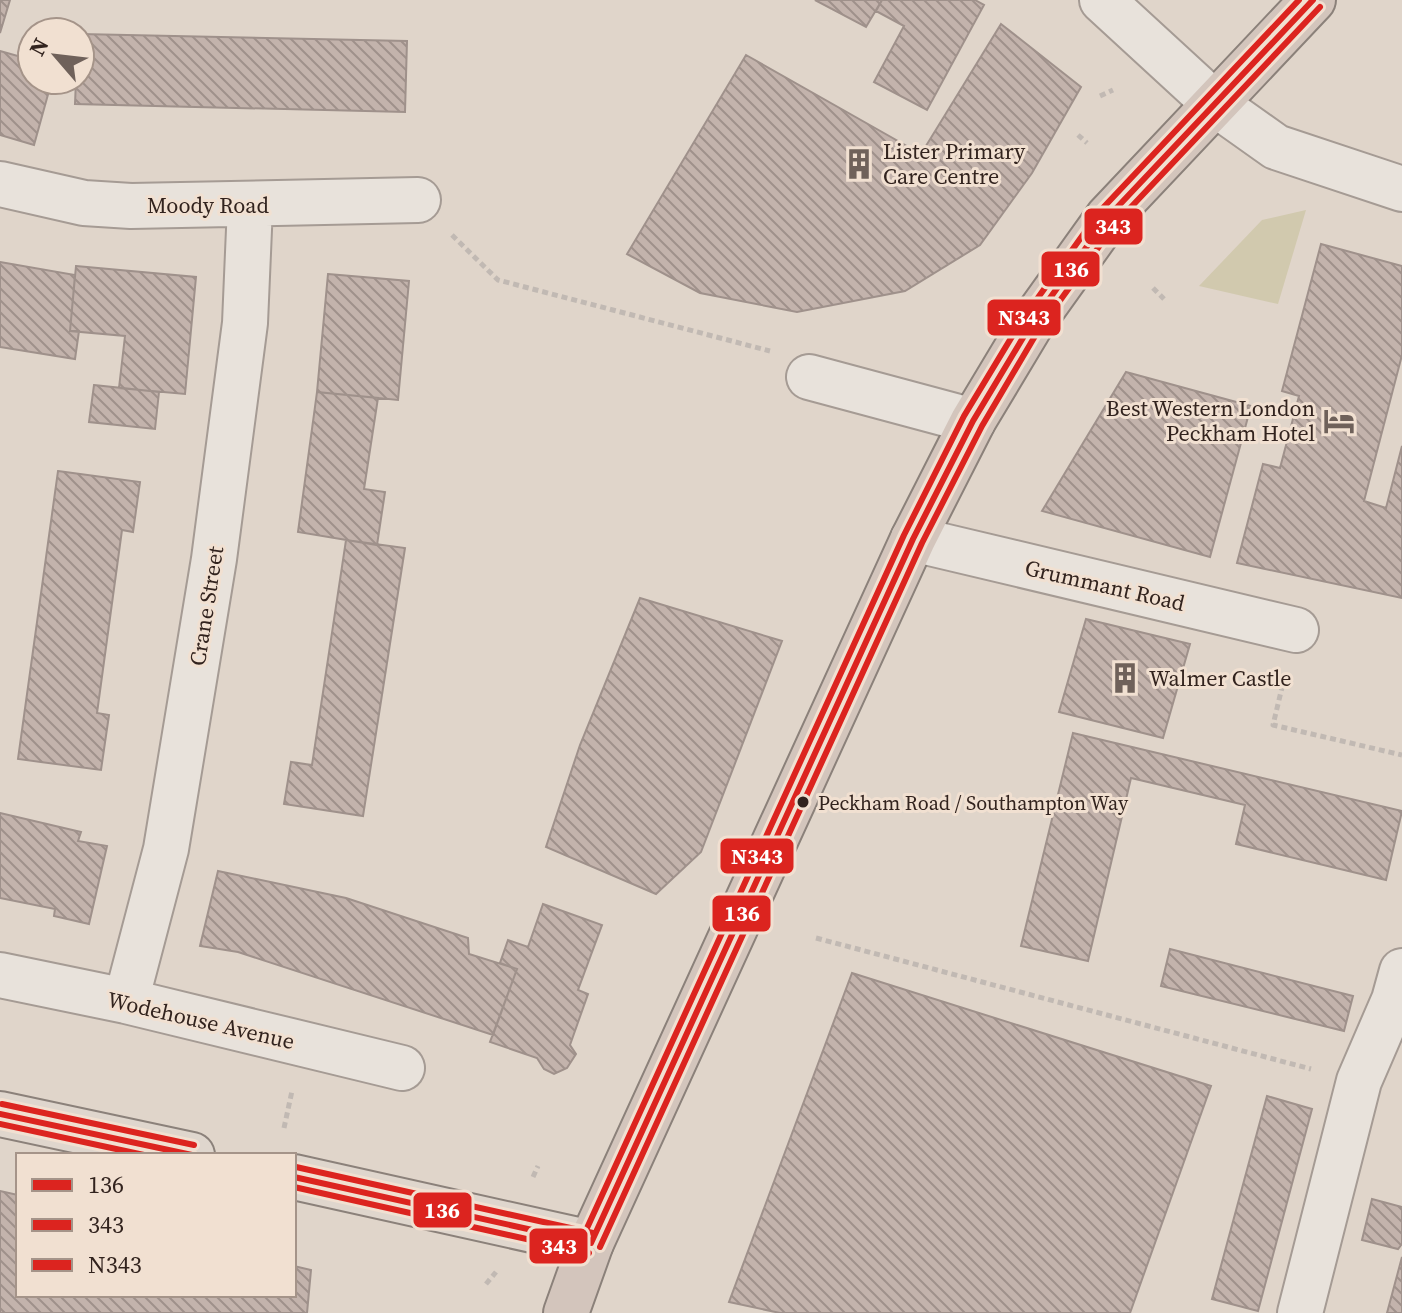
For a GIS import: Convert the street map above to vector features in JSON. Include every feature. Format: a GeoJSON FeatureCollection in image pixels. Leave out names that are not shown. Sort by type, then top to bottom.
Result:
{"type":"FeatureCollection","features":[{"type":"Feature","properties":{"kind":"highway"},"geometry":{"type":"LineString","coordinates":[[566,1313],[591,1243],[913,539],[973,421],[1030,326],[1108,217],[1313,0]]}},
{"type":"Feature","properties":{"kind":"main road"},"geometry":{"type":"LineString","coordinates":[[0,1114],[183,1153]]}},
{"type":"Feature","properties":{"kind":"main road"},"geometry":{"type":"LineString","coordinates":[[296,1161],[591,1243]]}},
{"type":"Feature","properties":{"kind":"street"},"geometry":{"type":"LineString","coordinates":[[1102,0],[1214,103],[1276,147],[1402,189]]}},
{"type":"Feature","properties":{"kind":"street","name":"Moody Road"},"geometry":{"type":"LineString","coordinates":[[0,184],[84,203],[250,206],[418,200]]}},
{"type":"Feature","properties":{"kind":"street","name":"Crane Street"},"geometry":{"type":"LineString","coordinates":[[126,1001],[166,849],[214,559],[245,323],[250,206]]}},
{"type":"Feature","properties":{"kind":"street"},"geometry":{"type":"LineString","coordinates":[[809,377],[973,421]]}},
{"type":"Feature","properties":{"kind":"street","name":"Grummant Road"},"geometry":{"type":"LineString","coordinates":[[913,539],[1296,630]]}},
{"type":"Feature","properties":{"kind":"street"},"geometry":{"type":"LineString","coordinates":[[1300,1313],[1359,1081],[1394,1000],[1402,971]]}},
{"type":"Feature","properties":{"kind":"street","name":"Wodehouse Avenue"},"geometry":{"type":"LineString","coordinates":[[0,975],[126,1001],[402,1068]]}},
{"type":"Feature","properties":{"kind":"path"},"geometry":{"type":"LineString","coordinates":[[1100,96],[1113,90]]}},
{"type":"Feature","properties":{"kind":"path"},"geometry":{"type":"LineString","coordinates":[[1078,135],[1087,143]]}},
{"type":"Feature","properties":{"kind":"path"},"geometry":{"type":"LineString","coordinates":[[418,200],[498,280],[776,353],[809,377]]}},
{"type":"Feature","properties":{"kind":"path"},"geometry":{"type":"LineString","coordinates":[[1153,288],[1164,299]]}},
{"type":"Feature","properties":{"kind":"path"},"geometry":{"type":"LineString","coordinates":[[1296,630],[1273,725],[1402,755]]}},
{"type":"Feature","properties":{"kind":"path"},"geometry":{"type":"LineString","coordinates":[[816,938],[1359,1081]]}},
{"type":"Feature","properties":{"kind":"path"},"geometry":{"type":"LineString","coordinates":[[288,1153],[303,1044]]}},
{"type":"Feature","properties":{"kind":"path"},"geometry":{"type":"LineString","coordinates":[[533,1177],[538,1166]]}},
{"type":"Feature","properties":{"kind":"path"},"geometry":{"type":"LineString","coordinates":[[486,1284],[497,1271]]}},
{"type":"Feature","properties":{"kind":"shaded area"},"geometry":{"type":"Polygon","coordinates":[[[1306,210],[1278,304],[1199,286],[1262,220],[1306,210]]]}},
{"type":"Feature","properties":{"kind":"building"},"geometry":{"type":"Polygon","coordinates":[[[0,0],[10,0],[0,33],[0,0]]]}},
{"type":"Feature","properties":{"kind":"building"},"geometry":{"type":"Polygon","coordinates":[[[815,0],[882,0],[866,27],[815,0]]]}},
{"type":"Feature","properties":{"kind":"building"},"geometry":{"type":"Polygon","coordinates":[[[882,0],[975,0],[984,5],[927,110],[874,82],[904,26],[876,11],[882,0]]]}},
{"type":"Feature","properties":{"kind":"building","name":"Lister Primary Care Centre"},"geometry":{"type":"Polygon","coordinates":[[[1001,24],[1081,87],[1032,173],[980,245],[905,291],[797,312],[700,293],[627,254],[746,55],[921,154],[1001,24]]]}},
{"type":"Feature","properties":{"kind":"building"},"geometry":{"type":"Polygon","coordinates":[[[96,34],[407,41],[405,112],[75,104],[75,96],[96,96],[96,34]]]}},
{"type":"Feature","properties":{"kind":"building"},"geometry":{"type":"Polygon","coordinates":[[[0,51],[16,56],[16,96],[48,96],[34,145],[0,135],[0,51]]]}},
{"type":"Feature","properties":{"kind":"building","name":"Best Western London Peckham Hotel"},"geometry":{"type":"Polygon","coordinates":[[[1321,244],[1402,266],[1402,355],[1364,501],[1386,508],[1402,446],[1402,598],[1237,563],[1263,464],[1280,468],[1299,396],[1282,391],[1321,244]]]}},
{"type":"Feature","properties":{"kind":"building"},"geometry":{"type":"Polygon","coordinates":[[[0,262],[75,275],[70,331],[79,331],[75,359],[0,347],[0,262]]]}},
{"type":"Feature","properties":{"kind":"building"},"geometry":{"type":"Polygon","coordinates":[[[76,266],[196,277],[185,394],[119,388],[125,336],[70,331],[76,266]]]}},
{"type":"Feature","properties":{"kind":"building"},"geometry":{"type":"Polygon","coordinates":[[[328,274],[409,281],[398,400],[317,392],[328,274]]]}},
{"type":"Feature","properties":{"kind":"building"},"geometry":{"type":"Polygon","coordinates":[[[1126,372],[1251,406],[1210,557],[1042,511],[1126,372]]]}},
{"type":"Feature","properties":{"kind":"building"},"geometry":{"type":"Polygon","coordinates":[[[94,385],[159,392],[155,429],[89,422],[94,385]]]}},
{"type":"Feature","properties":{"kind":"building"},"geometry":{"type":"Polygon","coordinates":[[[317,392],[378,398],[364,489],[385,492],[377,545],[298,532],[317,392]]]}},
{"type":"Feature","properties":{"kind":"building"},"geometry":{"type":"Polygon","coordinates":[[[58,471],[140,482],[133,532],[122,530],[97,713],[109,715],[101,770],[18,759],[58,471]]]}},
{"type":"Feature","properties":{"kind":"building"},"geometry":{"type":"Polygon","coordinates":[[[346,540],[405,548],[363,816],[284,804],[291,762],[312,765],[346,540]]]}},
{"type":"Feature","properties":{"kind":"building"},"geometry":{"type":"Polygon","coordinates":[[[640,598],[782,641],[701,852],[656,894],[546,847],[580,745],[640,598]]]}},
{"type":"Feature","properties":{"kind":"building","name":"Walmer Castle"},"geometry":{"type":"Polygon","coordinates":[[[1086,619],[1190,644],[1163,738],[1059,712],[1086,619]]]}},
{"type":"Feature","properties":{"kind":"building"},"geometry":{"type":"Polygon","coordinates":[[[1073,733],[1402,811],[1386,880],[1236,844],[1245,805],[1131,778],[1088,961],[1021,946],[1073,733]]]}},
{"type":"Feature","properties":{"kind":"building"},"geometry":{"type":"Polygon","coordinates":[[[0,813],[81,832],[78,841],[107,846],[89,924],[54,916],[55,909],[0,898],[0,813]]]}},
{"type":"Feature","properties":{"kind":"building"},"geometry":{"type":"Polygon","coordinates":[[[218,871],[346,898],[468,938],[469,954],[517,969],[493,1035],[238,952],[200,946],[218,871]]]}},
{"type":"Feature","properties":{"kind":"building"},"geometry":{"type":"Polygon","coordinates":[[[543,904],[602,925],[578,990],[588,994],[570,1045],[576,1054],[567,1068],[554,1074],[544,1069],[537,1058],[490,1042],[517,969],[500,963],[508,940],[528,947],[543,904]]]}},
{"type":"Feature","properties":{"kind":"building"},"geometry":{"type":"Polygon","coordinates":[[[1170,949],[1353,996],[1344,1031],[1161,986],[1170,949]]]}},
{"type":"Feature","properties":{"kind":"building"},"geometry":{"type":"Polygon","coordinates":[[[852,973],[1211,1086],[1130,1313],[780,1313],[729,1302],[852,973]]]}},
{"type":"Feature","properties":{"kind":"building"},"geometry":{"type":"Polygon","coordinates":[[[1267,1096],[1312,1109],[1258,1311],[1212,1299],[1267,1096]]]}},
{"type":"Feature","properties":{"kind":"building"},"geometry":{"type":"Polygon","coordinates":[[[0,1191],[16,1195],[16,1297],[296,1297],[296,1266],[311,1270],[307,1313],[0,1313],[0,1191]]]}},
{"type":"Feature","properties":{"kind":"building"},"geometry":{"type":"Polygon","coordinates":[[[1372,1199],[1402,1207],[1402,1244],[1398,1249],[1362,1240],[1372,1199]]]}},
{"type":"Feature","properties":{"kind":"building"},"geometry":{"type":"Polygon","coordinates":[[[1402,1257],[1402,1313],[1387,1313],[1402,1257]]]}},
{"type":"Feature","properties":{"kind":"transit line","name":"N343"},"geometry":{"type":"LineString","coordinates":[[582,1239],[904,535],[964,416],[1022,320],[1100,211],[1299,0]]}},
{"type":"Feature","properties":{"kind":"transit line","name":"136"},"geometry":{"type":"LineString","coordinates":[[591,1243],[913,539],[973,421],[1030,326],[1108,217],[1313,0]]}},
{"type":"Feature","properties":{"kind":"transit line","name":"343"},"geometry":{"type":"LineString","coordinates":[[600,1247],[922,543],[982,426],[1038,331],[1116,223],[1320,7]]}},
{"type":"Feature","properties":{"kind":"transit line","name":"N343"},"geometry":{"type":"LineString","coordinates":[[2,1104],[194,1145]]}},
{"type":"Feature","properties":{"kind":"transit line","name":"136"},"geometry":{"type":"LineString","coordinates":[[0,1114],[183,1153]]}},
{"type":"Feature","properties":{"kind":"transit line","name":"343"},"geometry":{"type":"LineString","coordinates":[[0,1124],[135,1153]]}},
{"type":"Feature","properties":{"kind":"transit line","name":"N343"},"geometry":{"type":"LineString","coordinates":[[296,1167],[593,1233]]}},
{"type":"Feature","properties":{"kind":"transit line","name":"136"},"geometry":{"type":"LineString","coordinates":[[296,1177],[591,1243]]}},
{"type":"Feature","properties":{"kind":"transit line","name":"343"},"geometry":{"type":"LineString","coordinates":[[296,1187],[589,1253]]}},
{"type":"Feature","properties":{"kind":"place","name":"Lister Primary Care Centre"},"geometry":{"type":"Point","coordinates":[859,164]}},
{"type":"Feature","properties":{"kind":"place","name":"Best Western London Peckham Hotel"},"geometry":{"type":"Point","coordinates":[1339,421]}},
{"type":"Feature","properties":{"kind":"place","name":"Walmer Castle"},"geometry":{"type":"Point","coordinates":[1125,678]}},
{"type":"Feature","properties":{"kind":"place","name":"Peckham Road / Southampton Way"},"geometry":{"type":"Point","coordinates":[803,802]}}]}
